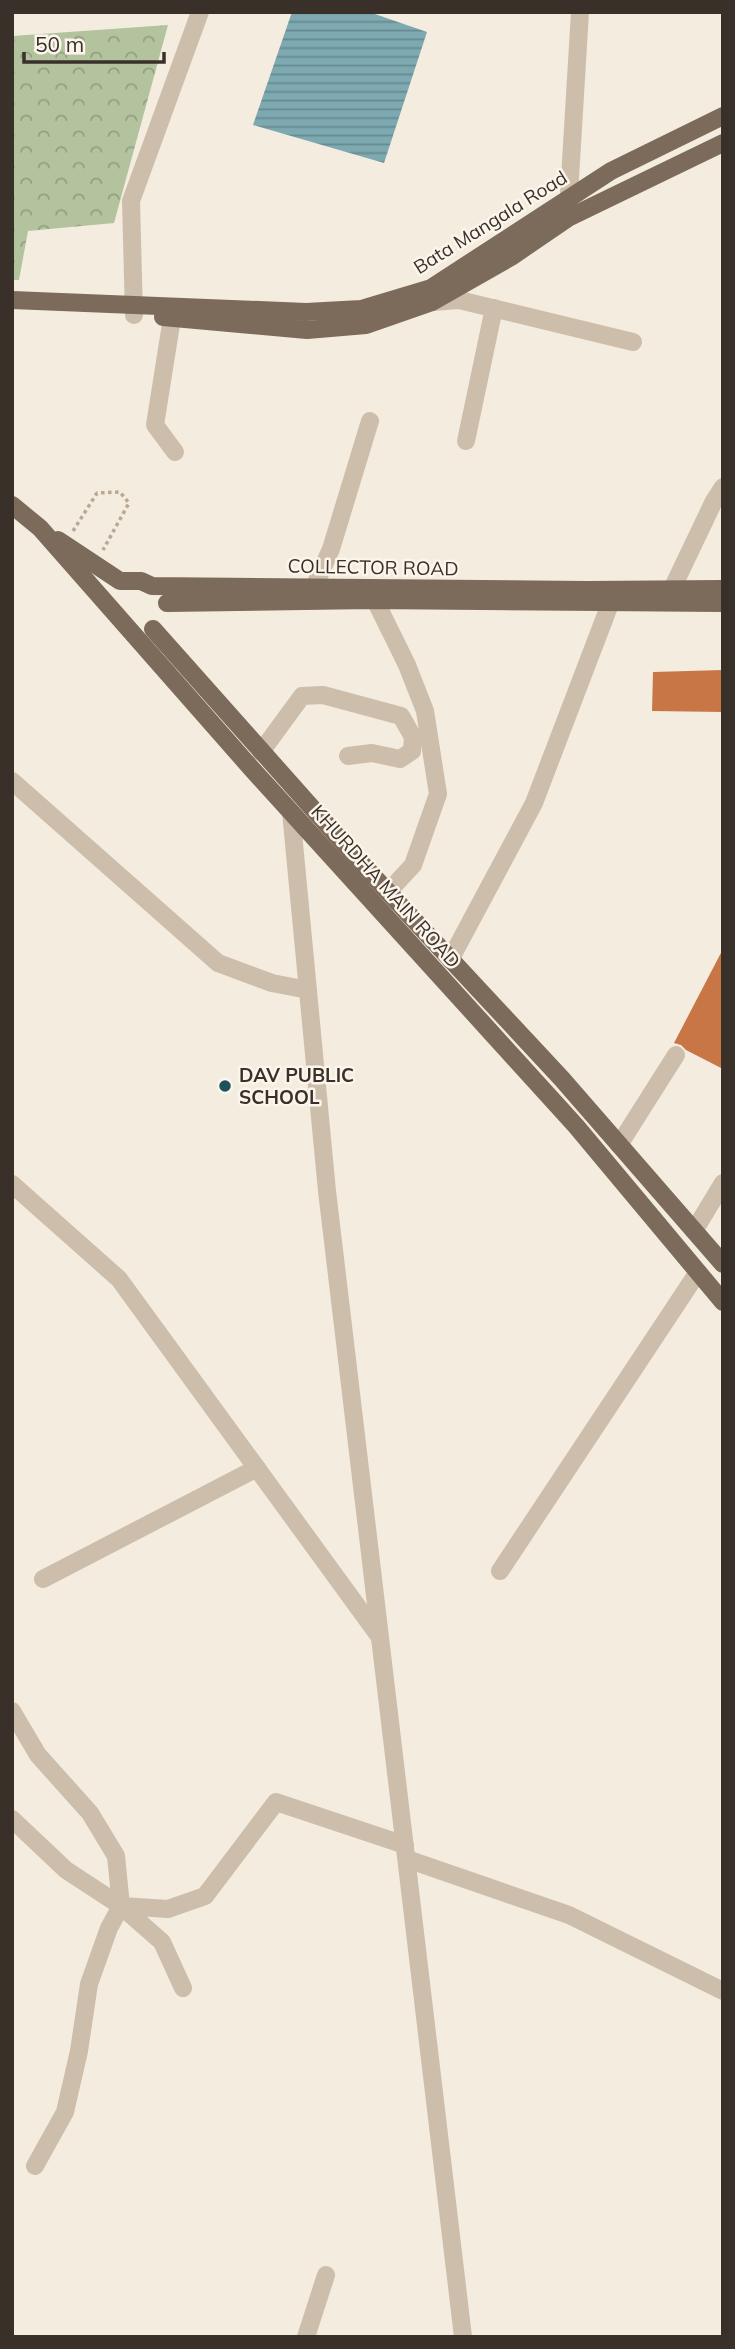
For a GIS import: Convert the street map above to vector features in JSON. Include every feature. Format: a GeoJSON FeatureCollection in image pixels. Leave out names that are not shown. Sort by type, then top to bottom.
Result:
{"type":"FeatureCollection","features":[{"type":"Feature","properties":{"kind":"main road","name":"Bata Mangala Road"},"geometry":{"type":"LineString","coordinates":[[12,309],[306,312],[361,309],[431,288],[611,170],[723,116]]}},
{"type":"Feature","properties":{"kind":"main road","name":"Bata Mangala Road"},"geometry":{"type":"LineString","coordinates":[[12,300],[134,310],[172,318],[307,330],[366,325],[432,302],[511,257],[568,218],[723,143]]}},
{"type":"Feature","properties":{"kind":"main road","name":"KHURDHA MAIN ROAD"},"geometry":{"type":"LineString","coordinates":[[12,505],[40,528],[126,628],[576,1126],[723,1302]]}},
{"type":"Feature","properties":{"kind":"main road","name":"COLLECTOR ROAD"},"geometry":{"type":"LineString","coordinates":[[40,528],[120,581],[141,581],[152,586],[723,589]]}},
{"type":"Feature","properties":{"kind":"main road"},"geometry":{"type":"LineString","coordinates":[[109,608],[112,593],[120,581]]}},
{"type":"Feature","properties":{"kind":"main road"},"geometry":{"type":"LineString","coordinates":[[126,628],[140,632],[153,629],[163,620],[167,603],[152,586]]}},
{"type":"Feature","properties":{"kind":"main road","name":"COLLECTOR ROAD"},"geometry":{"type":"LineString","coordinates":[[167,603],[375,600],[723,603]]}},
{"type":"Feature","properties":{"kind":"main road","name":"KHURDHA MAIN ROAD"},"geometry":{"type":"LineString","coordinates":[[153,629],[388,892],[562,1079],[723,1264]]}},
{"type":"Feature","properties":{"kind":"street"},"geometry":{"type":"LineString","coordinates":[[134,310],[131,201],[200,12]]}},
{"type":"Feature","properties":{"kind":"street"},"geometry":{"type":"LineString","coordinates":[[568,218],[580,12]]}},
{"type":"Feature","properties":{"kind":"street"},"geometry":{"type":"LineString","coordinates":[[432,302],[459,300],[633,342]]}},
{"type":"Feature","properties":{"kind":"street"},"geometry":{"type":"LineString","coordinates":[[466,441],[494,308]]}},
{"type":"Feature","properties":{"kind":"street"},"geometry":{"type":"LineString","coordinates":[[172,318],[155,425],[175,452]]}},
{"type":"Feature","properties":{"kind":"street"},"geometry":{"type":"LineString","coordinates":[[314,587],[331,549],[370,421]]}},
{"type":"Feature","properties":{"kind":"street"},"geometry":{"type":"LineString","coordinates":[[672,589],[723,487]]}},
{"type":"Feature","properties":{"kind":"street"},"geometry":{"type":"LineString","coordinates":[[375,600],[425,711],[438,794],[413,865],[388,892]]}},
{"type":"Feature","properties":{"kind":"street"},"geometry":{"type":"LineString","coordinates":[[450,960],[534,803],[610,604]]}},
{"type":"Feature","properties":{"kind":"street"},"geometry":{"type":"LineString","coordinates":[[261,752],[302,696],[323,695],[401,716],[413,737],[412,751],[400,759],[372,752],[348,756]]}},
{"type":"Feature","properties":{"kind":"street"},"geometry":{"type":"LineString","coordinates":[[12,781],[218,964],[272,983],[308,989]]}},
{"type":"Feature","properties":{"kind":"street"},"geometry":{"type":"LineString","coordinates":[[291,812],[327,1191],[463,2337]]}},
{"type":"Feature","properties":{"kind":"street"},"geometry":{"type":"LineString","coordinates":[[619,1145],[676,1055]]}},
{"type":"Feature","properties":{"kind":"street"},"geometry":{"type":"LineString","coordinates":[[694,1231],[723,1183]]}},
{"type":"Feature","properties":{"kind":"street"},"geometry":{"type":"LineString","coordinates":[[12,1184],[119,1279],[380,1638]]}},
{"type":"Feature","properties":{"kind":"street"},"geometry":{"type":"LineString","coordinates":[[500,1571],[698,1272]]}},
{"type":"Feature","properties":{"kind":"street"},"geometry":{"type":"LineString","coordinates":[[43,1579],[257,1468]]}},
{"type":"Feature","properties":{"kind":"street"},"geometry":{"type":"LineString","coordinates":[[12,1712],[37,1755],[90,1813],[116,1856],[121,1906],[109,1928],[89,1984],[79,2051],[65,2112],[35,2166]]}},
{"type":"Feature","properties":{"kind":"street"},"geometry":{"type":"LineString","coordinates":[[121,1906],[168,1909],[205,1896],[276,1802],[569,1914],[723,1991]]}},
{"type":"Feature","properties":{"kind":"street"},"geometry":{"type":"LineString","coordinates":[[12,1819],[66,1870],[121,1906],[162,1942],[183,1988]]}},
{"type":"Feature","properties":{"kind":"street"},"geometry":{"type":"LineString","coordinates":[[306,2337],[326,2275]]}},
{"type":"Feature","properties":{"kind":"path"},"geometry":{"type":"LineString","coordinates":[[72,532],[97,493],[120,492],[129,503],[95,565]]}},
{"type":"Feature","properties":{"kind":"green space"},"geometry":{"type":"Polygon","coordinates":[[[168,25],[114,223],[28,231],[19,280],[12,280],[12,36],[168,25]]]}},
{"type":"Feature","properties":{"kind":"water"},"geometry":{"type":"Polygon","coordinates":[[[292,12],[369,12],[427,32],[384,163],[253,125],[292,12]]]}},
{"type":"Feature","properties":{"kind":"building"},"geometry":{"type":"Polygon","coordinates":[[[723,670],[723,712],[652,711],[653,672],[723,670]]]}},
{"type":"Feature","properties":{"kind":"building"},"geometry":{"type":"Polygon","coordinates":[[[723,949],[723,1069],[674,1043],[723,949]]]}},
{"type":"Feature","properties":{"kind":"place","name":"DAV PUBLIC SCHOOL"},"geometry":{"type":"Point","coordinates":[225,1086]}}]}
